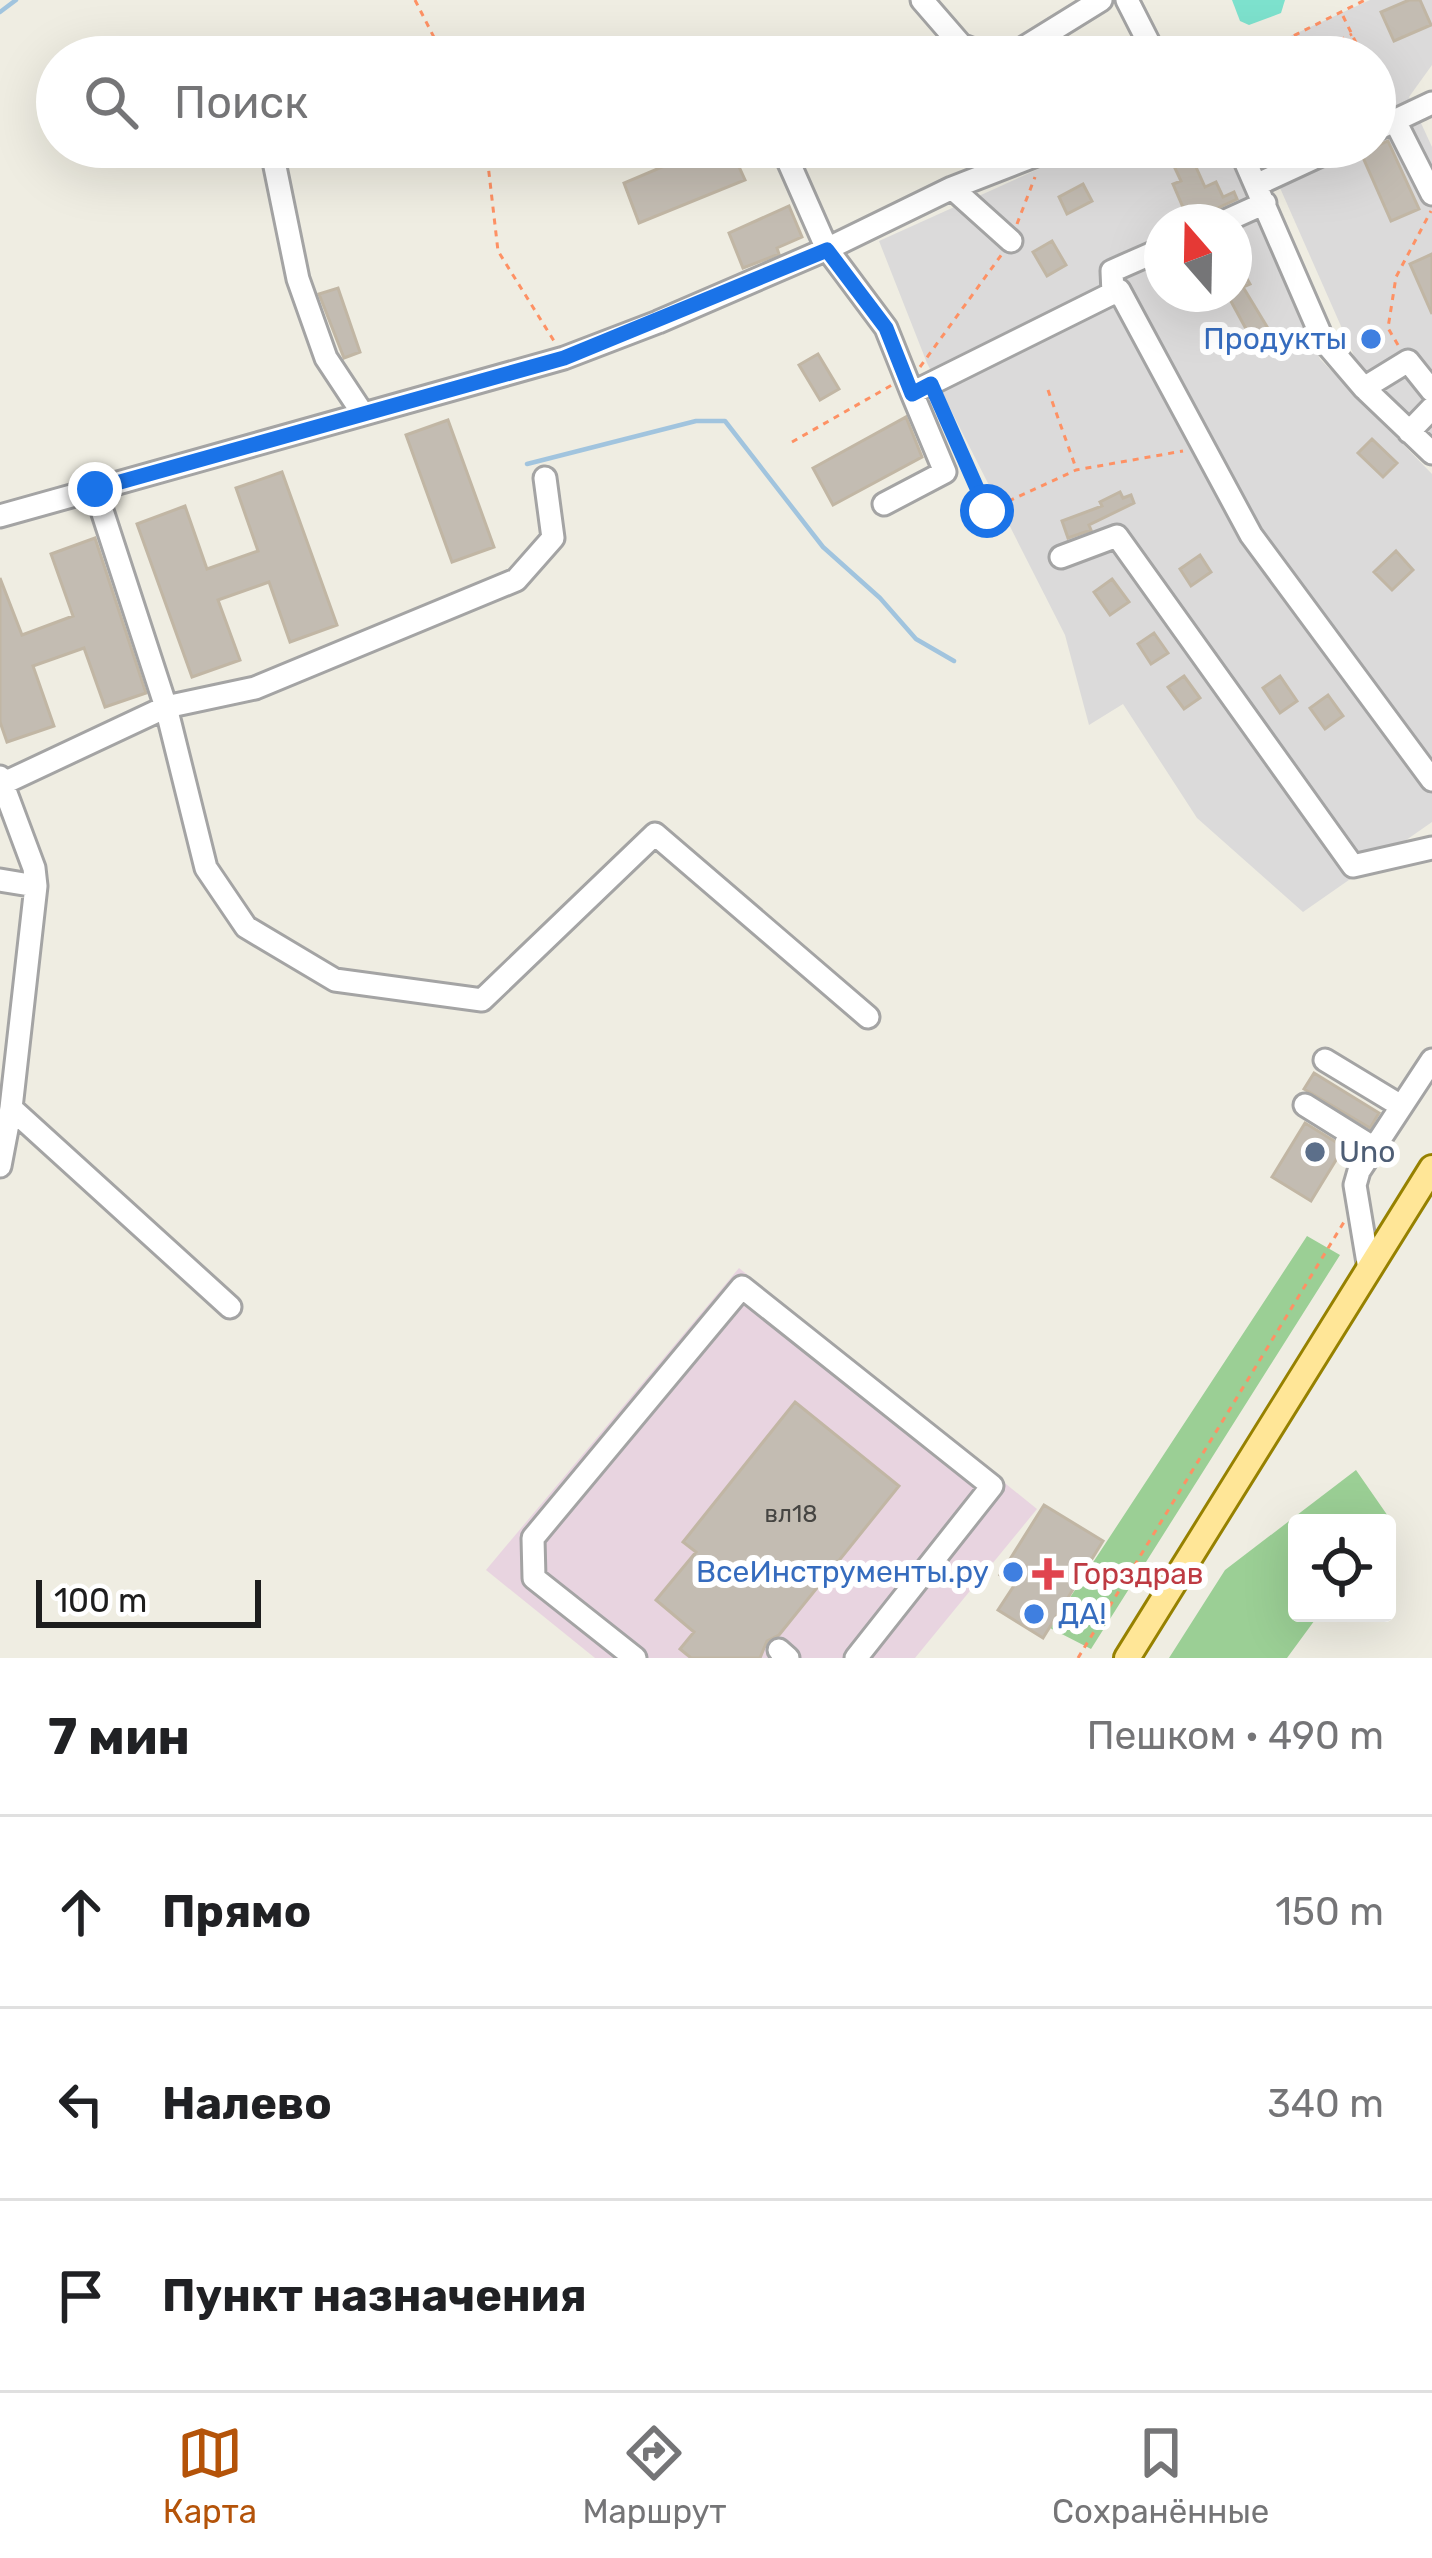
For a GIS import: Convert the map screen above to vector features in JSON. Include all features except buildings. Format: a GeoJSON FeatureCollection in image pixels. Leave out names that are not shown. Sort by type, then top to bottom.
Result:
{"type":"FeatureCollection","features":[{"type":"Feature","properties":{"kind":"main road"},"geometry":{"type":"LineString","coordinates":[[1127,1658],[1432,1168]]}},
{"type":"Feature","properties":{"kind":"street"},"geometry":{"type":"LineString","coordinates":[[922,0],[953,36]]}},
{"type":"Feature","properties":{"kind":"street"},"geometry":{"type":"LineString","coordinates":[[1044,36],[1101,0]]}},
{"type":"Feature","properties":{"kind":"street"},"geometry":{"type":"LineString","coordinates":[[1127,0],[1145,36]]}},
{"type":"Feature","properties":{"kind":"street"},"geometry":{"type":"LineString","coordinates":[[1396,120],[1432,103]]}},
{"type":"Feature","properties":{"kind":"street"},"geometry":{"type":"LineString","coordinates":[[1396,141],[1432,194]]}},
{"type":"Feature","properties":{"kind":"street"},"geometry":{"type":"LineString","coordinates":[[275,168],[298,279],[326,358],[363,414]]}},
{"type":"Feature","properties":{"kind":"street"},"geometry":{"type":"LineString","coordinates":[[791,168],[827,250],[886,328],[916,385],[945,472],[884,504]]}},
{"type":"Feature","properties":{"kind":"street"},"geometry":{"type":"LineString","coordinates":[[0,516],[564,358],[827,250],[1004,168]]}},
{"type":"Feature","properties":{"kind":"street"},"geometry":{"type":"LineString","coordinates":[[1249,168],[1323,340],[1364,388],[1432,452]]}},
{"type":"Feature","properties":{"kind":"street"},"geometry":{"type":"LineString","coordinates":[[1247,204],[1304,168]]}},
{"type":"Feature","properties":{"kind":"street"},"geometry":{"type":"LineString","coordinates":[[952,188],[1011,241]]}},
{"type":"Feature","properties":{"kind":"street"},"geometry":{"type":"LineString","coordinates":[[1113,294],[1112,271],[1144,257]]}},
{"type":"Feature","properties":{"kind":"street"},"geometry":{"type":"LineString","coordinates":[[916,385],[1119,290],[1251,535],[1432,780]]}},
{"type":"Feature","properties":{"kind":"street"},"geometry":{"type":"LineString","coordinates":[[1364,388],[1408,361],[1432,392]]}},
{"type":"Feature","properties":{"kind":"street"},"geometry":{"type":"LineString","coordinates":[[1409,432],[1432,408]]}},
{"type":"Feature","properties":{"kind":"street"},"geometry":{"type":"LineString","coordinates":[[0,1166],[36,886],[34,868],[1,781],[166,707],[255,688],[516,580],[554,538],[545,478]]}},
{"type":"Feature","properties":{"kind":"street"},"geometry":{"type":"LineString","coordinates":[[95,489],[166,707],[206,868],[246,926],[335,980],[482,1000],[655,834],[868,1017]]}},
{"type":"Feature","properties":{"kind":"street"},"geometry":{"type":"LineString","coordinates":[[1061,557],[1117,536],[1353,866],[1432,848]]}},
{"type":"Feature","properties":{"kind":"street"},"geometry":{"type":"LineString","coordinates":[[0,880],[36,886]]}},
{"type":"Feature","properties":{"kind":"street"},"geometry":{"type":"LineString","coordinates":[[1325,1060],[1400,1106]]}},
{"type":"Feature","properties":{"kind":"street"},"geometry":{"type":"LineString","coordinates":[[1370,1269],[1355,1185],[1359,1171],[1432,1060]]}},
{"type":"Feature","properties":{"kind":"street"},"geometry":{"type":"LineString","coordinates":[[1305,1105],[1374,1148]]}},
{"type":"Feature","properties":{"kind":"street"},"geometry":{"type":"LineString","coordinates":[[11,1108],[230,1307]]}},
{"type":"Feature","properties":{"kind":"street"},"geometry":{"type":"LineString","coordinates":[[635,1658],[534,1578],[533,1538],[742,1287],[992,1486],[856,1658]]}},
{"type":"Feature","properties":{"kind":"path"},"geometry":{"type":"LineString","coordinates":[[415,0],[433,36]]}},
{"type":"Feature","properties":{"kind":"path"},"geometry":{"type":"LineString","coordinates":[[1294,36],[1365,0]]}},
{"type":"Feature","properties":{"kind":"path"},"geometry":{"type":"LineString","coordinates":[[1342,13],[1352,34],[1348,36]]}},
{"type":"Feature","properties":{"kind":"path"},"geometry":{"type":"LineString","coordinates":[[488,168],[498,251],[564,358]]}},
{"type":"Feature","properties":{"kind":"path"},"geometry":{"type":"LineString","coordinates":[[792,442],[916,385],[1011,241],[1042,168]]}},
{"type":"Feature","properties":{"kind":"path"},"geometry":{"type":"LineString","coordinates":[[1408,361],[1388,328],[1396,277],[1432,209]]}},
{"type":"Feature","properties":{"kind":"path"},"geometry":{"type":"LineString","coordinates":[[916,385],[987,511],[1076,470],[1202,447]]}},
{"type":"Feature","properties":{"kind":"path"},"geometry":{"type":"LineString","coordinates":[[1048,390],[1076,470]]}},
{"type":"Feature","properties":{"kind":"path"},"geometry":{"type":"LineString","coordinates":[[1078,1658],[1358,1200]]}},
{"type":"Feature","properties":{"kind":"shaded area"},"geometry":{"type":"Polygon","coordinates":[[[1232,0],[1285,0],[1281,13],[1249,25],[1240,21],[1232,0]]]}},
{"type":"Feature","properties":{"kind":"shaded area"},"geometry":{"type":"Polygon","coordinates":[[[1370,0],[1432,0],[1432,65],[1409,97],[1432,147],[1432,439],[1359,367],[1271,168],[1396,168],[1396,36],[1290,36],[1370,0]]]}},
{"type":"Feature","properties":{"kind":"shaded area"},"geometry":{"type":"Polygon","coordinates":[[[1041,168],[1234,168],[1250,204],[1144,204],[1144,312],[1252,312],[1252,209],[1320,359],[1432,474],[1432,822],[1303,912],[1197,818],[1123,704],[1089,725],[1065,635],[927,363],[879,241],[1041,168]]]}},
{"type":"Feature","properties":{"kind":"shaded area"},"geometry":{"type":"Polygon","coordinates":[[[739,1268],[1037,1509],[915,1658],[595,1658],[486,1570],[739,1268]]]}},
{"type":"Feature","properties":{"kind":"green space"},"geometry":{"type":"Polygon","coordinates":[[[1307,1236],[1340,1255],[1091,1649],[1050,1628],[1307,1236]]]}},
{"type":"Feature","properties":{"kind":"green space"},"geometry":{"type":"Polygon","coordinates":[[[1356,1470],[1387,1514],[1298,1514],[1356,1470]]]}},
{"type":"Feature","properties":{"kind":"green space"},"geometry":{"type":"Polygon","coordinates":[[[1288,1522],[1288,1622],[1313,1622],[1287,1658],[1169,1658],[1225,1570],[1288,1522]]]}},
{"type":"Feature","properties":{"kind":"waterway"},"geometry":{"type":"LineString","coordinates":[[0,12],[16,0]]}},
{"type":"Feature","properties":{"kind":"waterway"},"geometry":{"type":"LineString","coordinates":[[527,464],[696,421],[725,421],[823,547],[880,598],[916,639],[954,661]]}},
{"type":"Feature","properties":{"kind":"place","name":"Продукты"},"geometry":{"type":"Point","coordinates":[1371,339]}},
{"type":"Feature","properties":{"kind":"place","name":"Uno"},"geometry":{"type":"Point","coordinates":[1315,1152]}},
{"type":"Feature","properties":{"kind":"place","name":"ВсеИнструменты.ру"},"geometry":{"type":"Point","coordinates":[1013,1572]}},
{"type":"Feature","properties":{"kind":"place","name":"Горздрав"},"geometry":{"type":"Point","coordinates":[1048,1574]}},
{"type":"Feature","properties":{"kind":"place","name":"ДА!"},"geometry":{"type":"Point","coordinates":[1034,1614]}},
{"type":"Feature","properties":{"kind":"route"},"geometry":{"type":"LineString","coordinates":[[95,489],[564,358],[827,250],[886,328],[912,394],[931,384],[987,511]]}}]}
